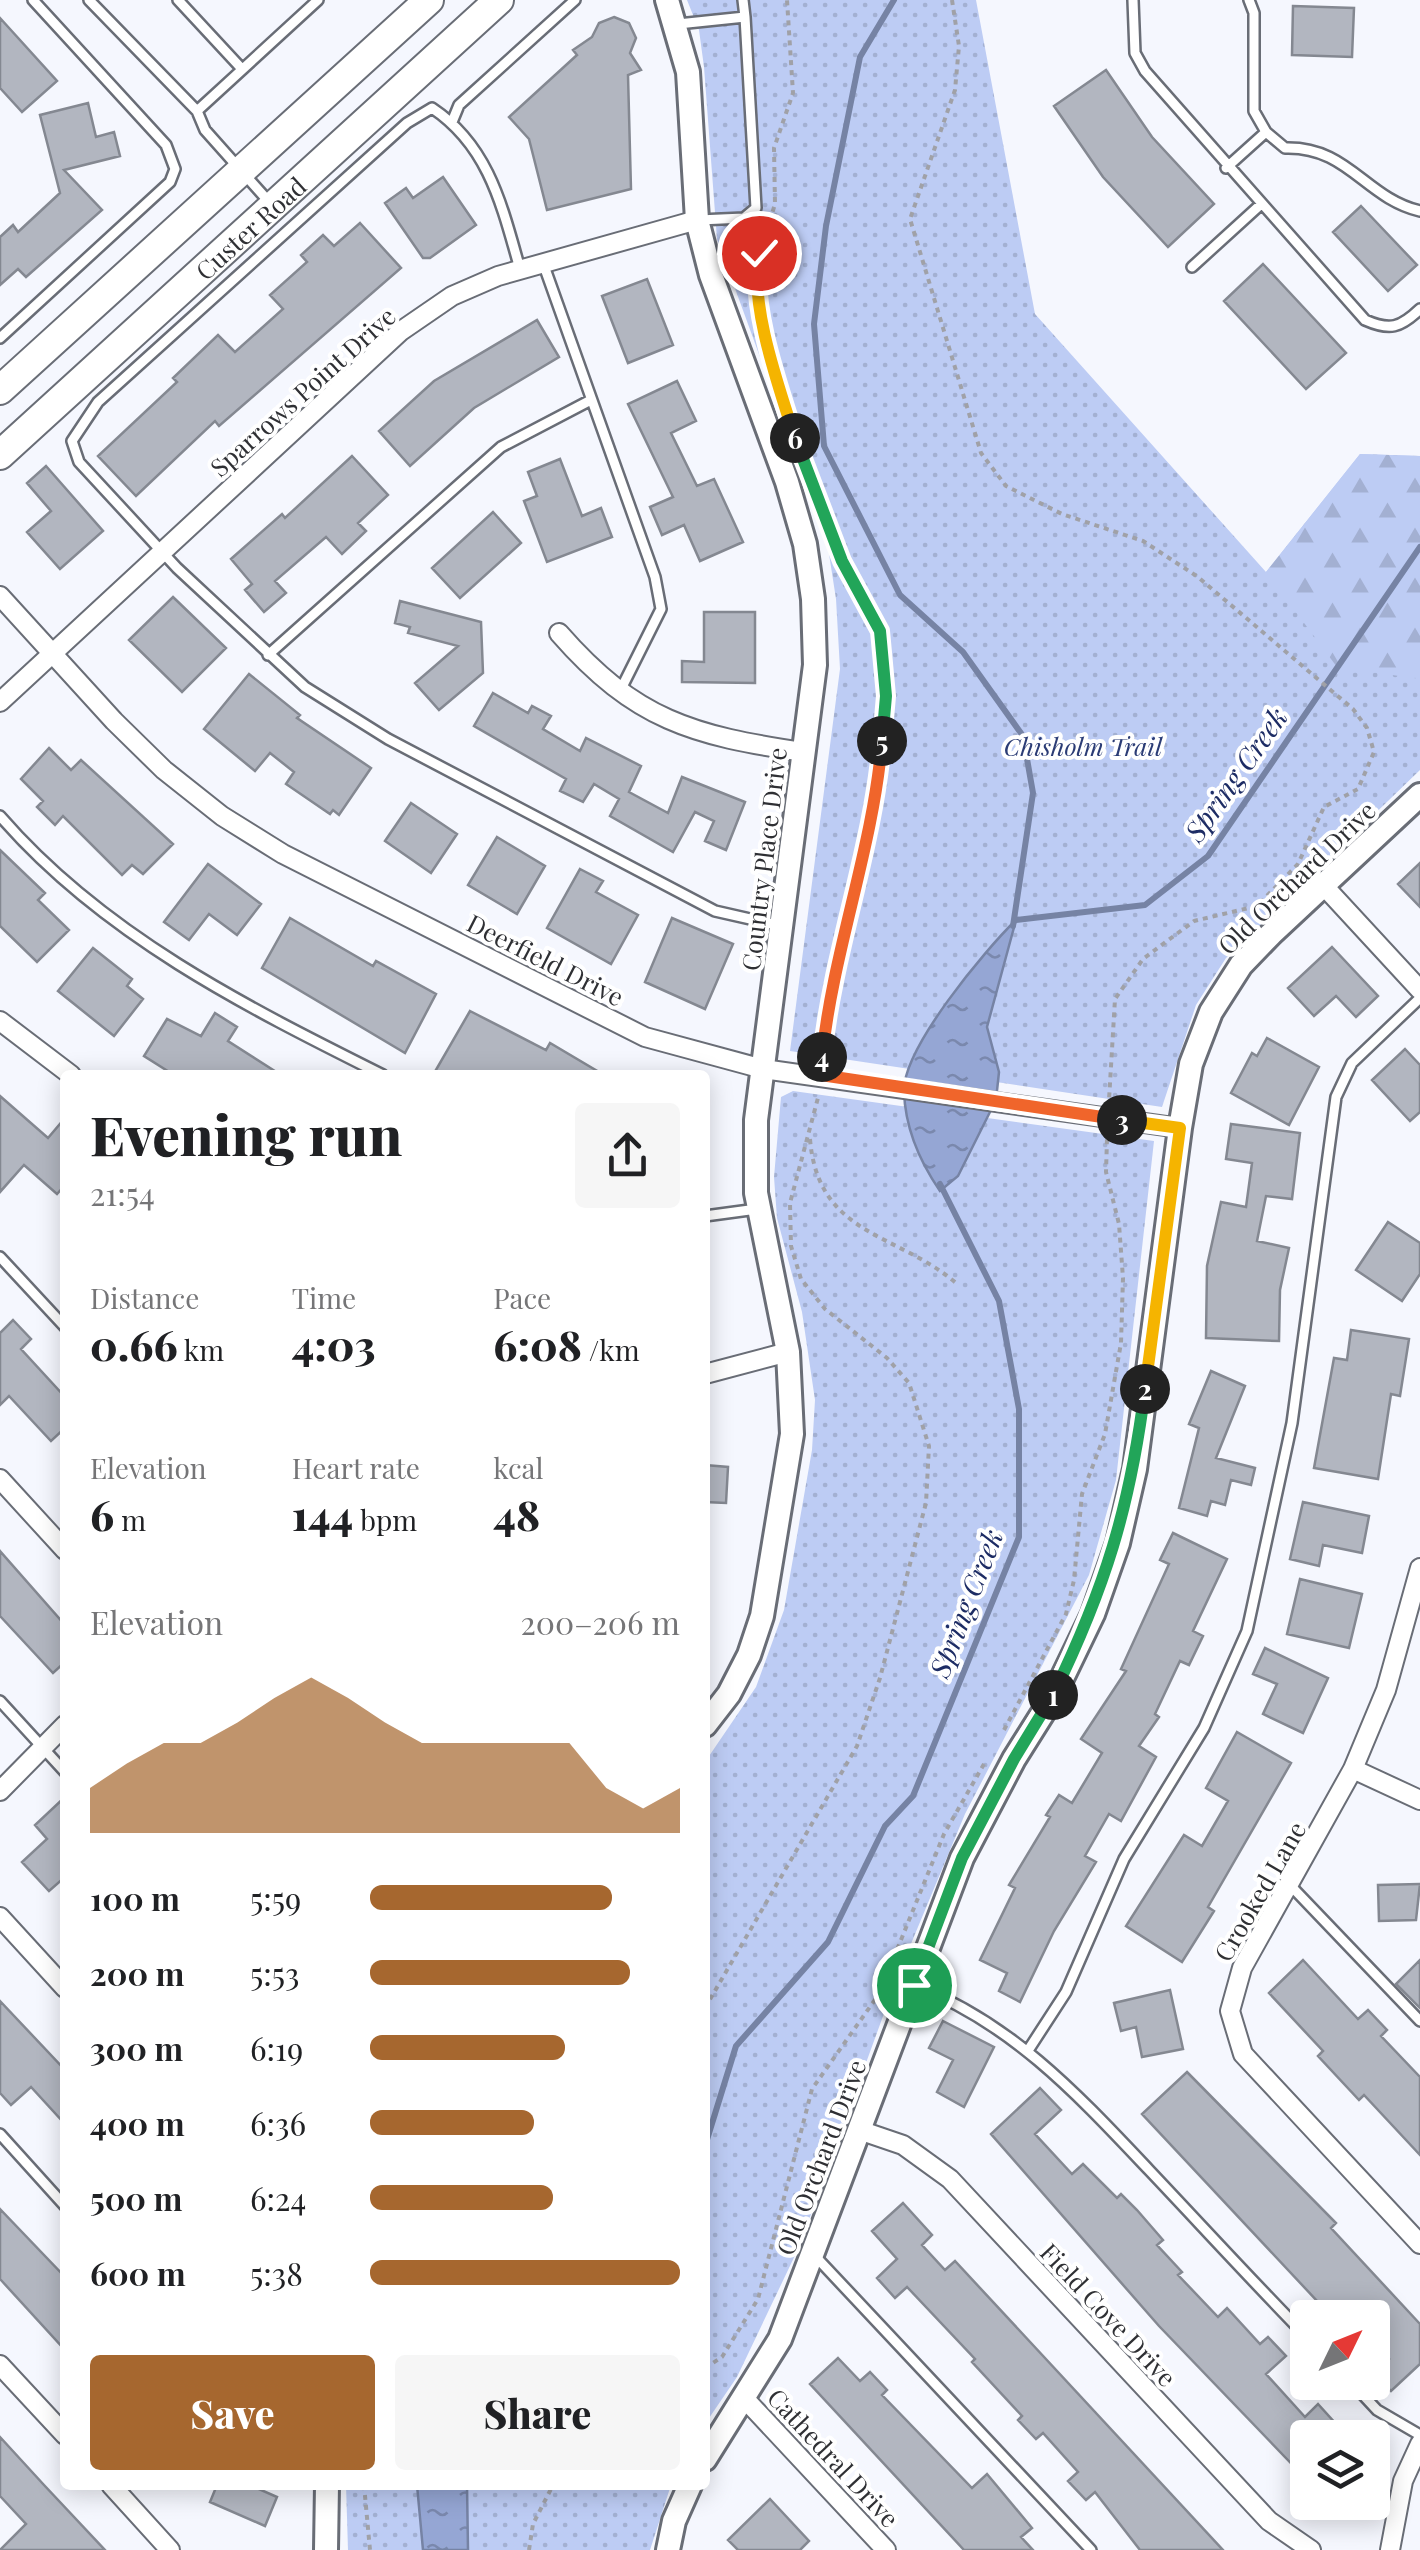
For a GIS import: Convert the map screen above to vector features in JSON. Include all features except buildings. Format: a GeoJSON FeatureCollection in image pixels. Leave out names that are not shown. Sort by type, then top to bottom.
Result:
{"type":"FeatureCollection","features":[{"type":"Feature","properties":{"kind":"main road","name":"Custer Road"},"geometry":{"type":"LineString","coordinates":[[0,390],[429,0]]}},
{"type":"Feature","properties":{"kind":"main road","name":"Custer Road"},"geometry":{"type":"LineString","coordinates":[[0,455],[499,0]]}},
{"type":"Feature","properties":{"kind":"street","name":"Country Place Drive"},"geometry":{"type":"LineString","coordinates":[[668,0],[678,24],[688,72],[697,220],[711,275],[787,482],[805,544],[815,665],[756,1120],[758,1208],[788,1352],[792,1434],[762,1616],[749,1655],[729,1694],[710,1719]]}},
{"type":"Feature","properties":{"kind":"street","name":"Sparrows Point Drive"},"geometry":{"type":"LineString","coordinates":[[0,702],[401,331],[452,296],[520,269],[697,220]]}},
{"type":"Feature","properties":{"kind":"street","name":"Deerfield Drive"},"geometry":{"type":"LineString","coordinates":[[0,596],[164,770],[222,816],[284,854],[645,1037],[762,1069],[1180,1128]]}},
{"type":"Feature","properties":{"kind":"street"},"geometry":{"type":"LineString","coordinates":[[559,633],[619,692],[676,724],[718,740],[804,752]]}},
{"type":"Feature","properties":{"kind":"street","name":"Old Orchard Drive"},"geometry":{"type":"LineString","coordinates":[[710,2452],[780,2339],[962,1858],[1061,1681],[1093,1614],[1118,1543],[1135,1469],[1191,1064],[1211,1012],[1241,965],[1420,795]]}},
{"type":"Feature","properties":{"kind":"street"},"geometry":{"type":"LineString","coordinates":[[1324,886],[1420,990]]}},
{"type":"Feature","properties":{"kind":"street"},"geometry":{"type":"LineString","coordinates":[[0,1021],[64,1070]]}},
{"type":"Feature","properties":{"kind":"street"},"geometry":{"type":"LineString","coordinates":[[710,1373],[788,1352]]}},
{"type":"Feature","properties":{"kind":"street"},"geometry":{"type":"LineString","coordinates":[[0,1479],[60,1545]]}},
{"type":"Feature","properties":{"kind":"street","name":"Crooked Lane"},"geometry":{"type":"LineString","coordinates":[[1420,1568],[1386,1690],[1353,1769],[1232,1993],[1236,2040],[1243,2054],[1420,2244]]}},
{"type":"Feature","properties":{"kind":"street"},"geometry":{"type":"LineString","coordinates":[[0,1791],[60,1730]]}},
{"type":"Feature","properties":{"kind":"street"},"geometry":{"type":"LineString","coordinates":[[1353,1769],[1420,1800]]}},
{"type":"Feature","properties":{"kind":"street"},"geometry":{"type":"LineString","coordinates":[[0,1918],[60,1983]]}},
{"type":"Feature","properties":{"kind":"street","name":"Field Cove Drive"},"geometry":{"type":"LineString","coordinates":[[859,2130],[903,2145],[950,2179],[1269,2521],[1311,2550]]}},
{"type":"Feature","properties":{"kind":"street"},"geometry":{"type":"LineString","coordinates":[[0,2364],[60,2430]]}},
{"type":"Feature","properties":{"kind":"street","name":"Cathedral Drive"},"geometry":{"type":"LineString","coordinates":[[745,2399],[886,2550]]}},
{"type":"Feature","properties":{"kind":"street"},"geometry":{"type":"LineString","coordinates":[[1390,2550],[1403,2481],[1420,2444]]}},
{"type":"Feature","properties":{"kind":"street"},"geometry":{"type":"LineString","coordinates":[[115,2490],[170,2550]]}},
{"type":"Feature","properties":{"kind":"street"},"geometry":{"type":"LineString","coordinates":[[326,2550],[327,2490]]}},
{"type":"Feature","properties":{"kind":"street"},"geometry":{"type":"LineString","coordinates":[[668,2550],[674,2522],[688,2490]]}},
{"type":"Feature","properties":{"kind":"lane"},"geometry":{"type":"LineString","coordinates":[[0,338],[170,182],[175,170],[166,144],[33,0]]}},
{"type":"Feature","properties":{"kind":"lane"},"geometry":{"type":"LineString","coordinates":[[89,0],[197,111],[205,130],[273,206]]}},
{"type":"Feature","properties":{"kind":"lane"},"geometry":{"type":"LineString","coordinates":[[178,0],[242,69]]}},
{"type":"Feature","properties":{"kind":"lane"},"geometry":{"type":"LineString","coordinates":[[197,111],[318,0]]}},
{"type":"Feature","properties":{"kind":"lane"},"geometry":{"type":"LineString","coordinates":[[452,122],[459,104],[574,0]]}},
{"type":"Feature","properties":{"kind":"lane"},"geometry":{"type":"LineString","coordinates":[[697,220],[744,218],[756,208],[744,0]]}},
{"type":"Feature","properties":{"kind":"lane"},"geometry":{"type":"LineString","coordinates":[[1133,0],[1134,53],[1226,168],[1365,320],[1384,328],[1402,326],[1420,309]]}},
{"type":"Feature","properties":{"kind":"lane"},"geometry":{"type":"LineString","coordinates":[[1249,0],[1254,14],[1254,111],[1266,132],[1284,148],[1311,147],[1329,153],[1402,206],[1420,210]]}},
{"type":"Feature","properties":{"kind":"lane"},"geometry":{"type":"LineString","coordinates":[[678,24],[745,17]]}},
{"type":"Feature","properties":{"kind":"lane"},"geometry":{"type":"LineString","coordinates":[[520,269],[495,188],[470,139],[432,108],[407,123],[98,402],[72,441],[79,462],[162,553],[306,687],[388,740],[715,910],[783,926]]}},
{"type":"Feature","properties":{"kind":"lane"},"geometry":{"type":"LineString","coordinates":[[1226,168],[1266,132]]}},
{"type":"Feature","properties":{"kind":"lane"},"geometry":{"type":"LineString","coordinates":[[1192,267],[1260,206]]}},
{"type":"Feature","properties":{"kind":"lane"},"geometry":{"type":"LineString","coordinates":[[543,263],[589,401],[655,576],[661,609],[619,692]]}},
{"type":"Feature","properties":{"kind":"lane"},"geometry":{"type":"LineString","coordinates":[[268,655],[501,447],[589,401]]}},
{"type":"Feature","properties":{"kind":"lane"},"geometry":{"type":"LineString","coordinates":[[0,816],[32,854],[122,928],[251,1010],[373,1070]]}},
{"type":"Feature","properties":{"kind":"lane"},"geometry":{"type":"LineString","coordinates":[[1029,2049],[1066,1992],[1124,1859],[1204,1728],[1247,1630],[1292,1423],[1336,1097],[1352,1063],[1420,998]]}},
{"type":"Feature","properties":{"kind":"lane"},"geometry":{"type":"LineString","coordinates":[[710,1215],[758,1208]]}},
{"type":"Feature","properties":{"kind":"lane"},"geometry":{"type":"LineString","coordinates":[[0,1257],[60,1322]]}},
{"type":"Feature","properties":{"kind":"lane"},"geometry":{"type":"LineString","coordinates":[[0,1701],[60,1767]]}},
{"type":"Feature","properties":{"kind":"lane"},"geometry":{"type":"LineString","coordinates":[[1290,1885],[1420,2020]]}},
{"type":"Feature","properties":{"kind":"lane"},"geometry":{"type":"LineString","coordinates":[[914,1985],[962,2004],[1029,2049],[1075,2092],[1290,2319]]}},
{"type":"Feature","properties":{"kind":"lane"},"geometry":{"type":"LineString","coordinates":[[0,2134],[60,2200]]}},
{"type":"Feature","properties":{"kind":"lane"},"geometry":{"type":"LineString","coordinates":[[813,2254],[1091,2550]]}},
{"type":"Feature","properties":{"kind":"lane"},"geometry":{"type":"LineString","coordinates":[[1367,2400],[1420,2435]]}},
{"type":"Feature","properties":{"kind":"path"},"geometry":{"type":"LineString","coordinates":[[785,406],[758,286],[757,262],[775,204],[774,148],[792,93],[787,0]]}},
{"type":"Feature","properties":{"kind":"path"},"geometry":{"type":"LineString","coordinates":[[952,0],[959,46],[955,90],[910,219],[981,454],[1006,486],[1062,514],[1143,542],[1198,577],[1336,696],[1367,728],[1374,752],[1369,772],[1358,789],[1324,807],[1298,864],[1256,906],[1194,921],[1142,959],[1114,999],[1106,1172],[1119,1224],[1124,1278],[1120,1342],[1108,1416],[1082,1494],[1074,1580],[1066,1614],[1000,1737]]}},
{"type":"Feature","properties":{"kind":"path"},"geometry":{"type":"LineString","coordinates":[[710,1999],[857,1746],[880,1678],[926,1504],[929,1446],[910,1382],[887,1358],[825,1309],[801,1279],[791,1246],[790,1203],[810,1134],[829,995],[864,863],[879,779],[886,696],[880,631],[842,561],[817,488],[802,461]]}},
{"type":"Feature","properties":{"kind":"path"},"geometry":{"type":"LineString","coordinates":[[810,1134],[813,1168],[820,1186],[848,1219],[956,1283]]}},
{"type":"Feature","properties":{"kind":"path"},"geometry":{"type":"LineString","coordinates":[[710,2365],[722,2357],[758,2298],[812,2089],[879,1994],[944,1834],[991,1752]]}},
{"type":"Feature","properties":{"kind":"path"},"geometry":{"type":"LineString","coordinates":[[364,2490],[370,2550]]}},
{"type":"Feature","properties":{"kind":"path"},"geometry":{"type":"LineString","coordinates":[[529,2550],[533,2524],[550,2490]]}},
{"type":"Feature","properties":{"kind":"green space","name":"Chisholm Trail"},"geometry":{"type":"Polygon","coordinates":[[[687,0],[976,0],[1035,314],[1266,572],[1360,454],[1420,456],[1420,770],[1226,958],[1196,1005],[1162,1107],[790,1051],[840,669],[836,599],[827,541],[717,239],[704,67],[699,30],[687,0]]]}},
{"type":"Feature","properties":{"kind":"green space"},"geometry":{"type":"Polygon","coordinates":[[[1360,454],[1420,456],[1420,679],[1337,667],[1266,572],[1360,454]]]}},
{"type":"Feature","properties":{"kind":"green space"},"geometry":{"type":"Polygon","coordinates":[[[793,1091],[1154,1141],[1116,1480],[1089,1575],[965,1814],[898,1975],[799,2247],[737,2377],[710,2417],[710,1755],[756,1687],[784,1610],[812,1450],[815,1400],[802,1312],[777,1218],[774,1177],[781,1097],[793,1091]]]}},
{"type":"Feature","properties":{"kind":"green space"},"geometry":{"type":"Polygon","coordinates":[[[346,2490],[669,2490],[650,2550],[348,2550],[346,2490]]]}},
{"type":"Feature","properties":{"kind":"water"},"geometry":{"type":"Polygon","coordinates":[[[1016,920],[987,1027],[999,1072],[996,1100],[958,1176],[940,1191],[911,1131],[904,1091],[907,1073],[948,1001],[1016,920]]]}},
{"type":"Feature","properties":{"kind":"water"},"geometry":{"type":"Polygon","coordinates":[[[417,2490],[467,2490],[468,2550],[423,2550],[417,2490]]]}},
{"type":"Feature","properties":{"kind":"waterway","name":"Spring Creek"},"geometry":{"type":"LineString","coordinates":[[894,0],[860,57],[826,226],[814,324],[824,446],[900,595],[963,652],[1023,736],[1033,793],[1013,926]]}},
{"type":"Feature","properties":{"kind":"waterway","name":"Spring Creek"},"geometry":{"type":"LineString","coordinates":[[1016,920],[1145,905],[1208,856],[1420,547]]}},
{"type":"Feature","properties":{"kind":"waterway","name":"Spring Creek"},"geometry":{"type":"LineString","coordinates":[[710,2130],[736,2046],[828,1942],[885,1826],[913,1796],[1019,1537],[1019,1409],[999,1301],[940,1184]]}},
{"type":"Feature","properties":{"kind":"route"},"geometry":{"type":"LineString","coordinates":[[759,253],[758,286],[779,388],[802,461],[817,488],[842,561],[880,631],[886,696],[879,779],[864,863],[829,995],[821,1075],[902,1091],[1180,1128],[1135,1469],[1118,1543],[1093,1614],[1052,1697],[962,1858],[914,1985]]}}]}
